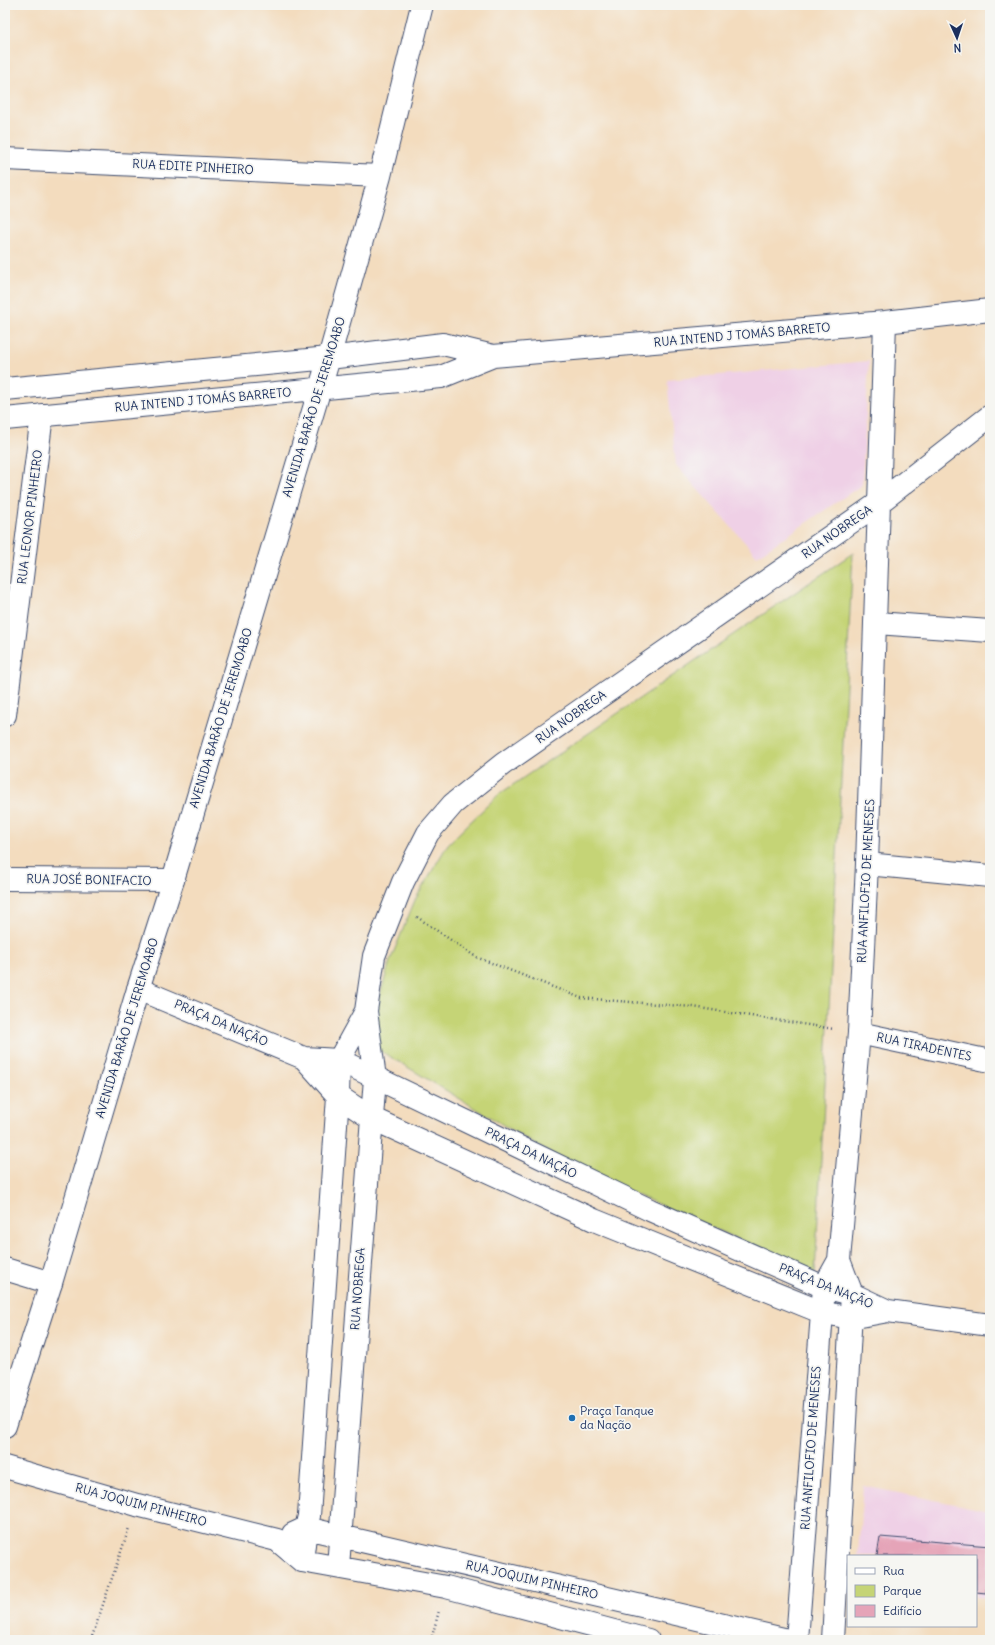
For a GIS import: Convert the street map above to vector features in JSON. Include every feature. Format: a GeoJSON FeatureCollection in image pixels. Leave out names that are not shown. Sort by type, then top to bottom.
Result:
{"type":"FeatureCollection","features":[{"type":"Feature","properties":{"kind":"street","name":"AVENIDA BARÃO DE JEREMOABO"},"geometry":{"type":"LineString","coordinates":[[5,1426],[51,1283],[138,988],[173,880],[329,358],[380,176],[422,5]]}},
{"type":"Feature","properties":{"kind":"street","name":"RUA EDITE PINHEIRO"},"geometry":{"type":"LineString","coordinates":[[5,159],[380,176]]}},
{"type":"Feature","properties":{"kind":"street","name":"RUA INTEND J TOMÁS BARRETO"},"geometry":{"type":"LineString","coordinates":[[5,419],[441,377],[493,356],[885,322],[990,310]]}},
{"type":"Feature","properties":{"kind":"street","name":"RUA ANFILOFIO DE MENESES"},"geometry":{"type":"LineString","coordinates":[[797,1640],[821,1312],[824,1287],[838,1260],[859,1033],[876,622],[885,322]]}},
{"type":"Feature","properties":{"kind":"street","name":"RUA INTEND J TOMÁS BARRETO"},"geometry":{"type":"LineString","coordinates":[[5,389],[329,358],[443,344],[493,356]]}},
{"type":"Feature","properties":{"kind":"street","name":"RUA LEONOR PINHEIRO"},"geometry":{"type":"LineString","coordinates":[[5,715],[42,415]]}},
{"type":"Feature","properties":{"kind":"street","name":"RUA NOBREGA"},"geometry":{"type":"LineString","coordinates":[[338,1567],[339,1536],[375,1078],[366,1011],[374,956],[403,882],[428,833],[453,804],[503,764],[880,502],[990,416]]}},
{"type":"Feature","properties":{"kind":"street"},"geometry":{"type":"LineString","coordinates":[[876,622],[990,631]]}},
{"type":"Feature","properties":{"kind":"street"},"geometry":{"type":"LineString","coordinates":[[867,864],[990,876]]}},
{"type":"Feature","properties":{"kind":"street","name":"RUA JOSÉ BONIFACIO"},"geometry":{"type":"LineString","coordinates":[[5,879],[173,880]]}},
{"type":"Feature","properties":{"kind":"street","name":"PRAÇA DA NAÇÃO"},"geometry":{"type":"LineString","coordinates":[[138,988],[304,1058],[339,1060],[650,1210],[824,1287],[852,1294],[888,1311]]}},
{"type":"Feature","properties":{"kind":"street","name":"RUA NOBREGA"},"geometry":{"type":"LineString","coordinates":[[302,1561],[309,1508],[338,1096],[339,1060],[366,1011]]}},
{"type":"Feature","properties":{"kind":"street","name":"RUA TIRADENTES"},"geometry":{"type":"LineString","coordinates":[[859,1033],[990,1061]]}},
{"type":"Feature","properties":{"kind":"street","name":"PRAÇA DA NAÇÃO"},"geometry":{"type":"LineString","coordinates":[[304,1058],[338,1096],[371,1118],[594,1220],[821,1312],[850,1318],[888,1311]]}},
{"type":"Feature","properties":{"kind":"street","name":"RUA ANFILOFIO DE MENESES"},"geometry":{"type":"LineString","coordinates":[[833,1640],[852,1294],[838,1260]]}},
{"type":"Feature","properties":{"kind":"street"},"geometry":{"type":"LineString","coordinates":[[5,1269],[51,1283]]}},
{"type":"Feature","properties":{"kind":"street"},"geometry":{"type":"LineString","coordinates":[[888,1311],[990,1325]]}},
{"type":"Feature","properties":{"kind":"street","name":"RUA JOQUIM PINHEIRO"},"geometry":{"type":"LineString","coordinates":[[5,1468],[137,1505],[277,1540],[302,1561]]}},
{"type":"Feature","properties":{"kind":"street"},"geometry":{"type":"LineString","coordinates":[[277,1540],[306,1528]]}},
{"type":"Feature","properties":{"kind":"street","name":"RUA JOQUIM PINHEIRO"},"geometry":{"type":"LineString","coordinates":[[306,1528],[788,1640]]}},
{"type":"Feature","properties":{"kind":"street"},"geometry":{"type":"LineString","coordinates":[[302,1561],[446,1587],[606,1635],[648,1640]]}},
{"type":"Feature","properties":{"kind":"path"},"geometry":{"type":"LineString","coordinates":[[395,902],[476,957],[581,998],[693,1007],[859,1033]]}},
{"type":"Feature","properties":{"kind":"path"},"geometry":{"type":"LineString","coordinates":[[91,1640],[137,1505]]}},
{"type":"Feature","properties":{"kind":"shaded area"},"geometry":{"type":"Polygon","coordinates":[[[869,361],[862,485],[757,556],[676,465],[667,380],[869,361]]]}},
{"type":"Feature","properties":{"kind":"shaded area"},"geometry":{"type":"Polygon","coordinates":[[[863,1486],[990,1511],[990,1598],[977,1597],[977,1555],[858,1555],[863,1486]]]}},
{"type":"Feature","properties":{"kind":"green space"},"geometry":{"type":"Polygon","coordinates":[[[853,553],[815,1273],[571,1166],[366,1042],[390,961],[415,900],[448,844],[498,795],[853,553]]]}},
{"type":"Feature","properties":{"kind":"building"},"geometry":{"type":"Polygon","coordinates":[[[880,1537],[990,1546],[986,1593],[977,1592],[977,1555],[877,1555],[880,1537]]]}},
{"type":"Feature","properties":{"kind":"place","name":"Praça Tanque da Nação"},"geometry":{"type":"Point","coordinates":[572,1418]}}]}
